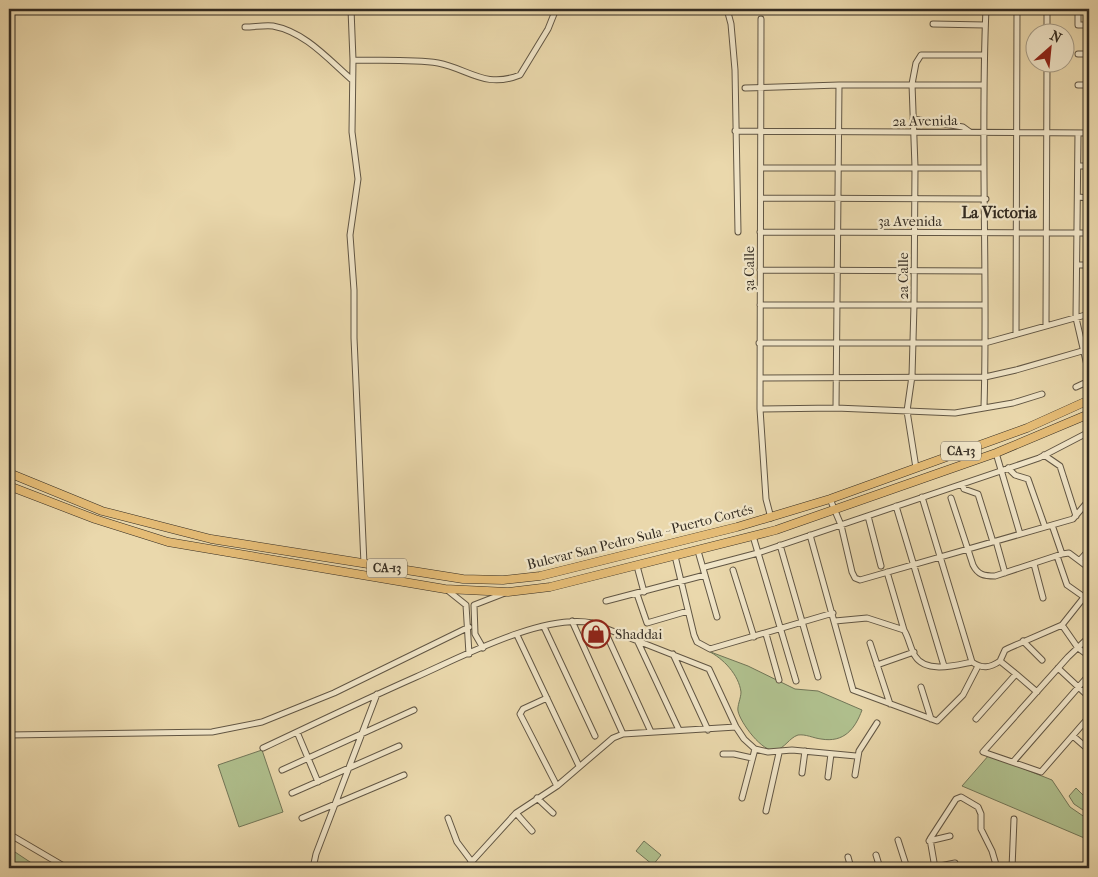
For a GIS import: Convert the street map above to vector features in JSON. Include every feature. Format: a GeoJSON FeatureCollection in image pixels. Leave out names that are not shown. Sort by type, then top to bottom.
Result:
{"type":"FeatureCollection","features":[{"type":"Feature","properties":{"kind":"highway","name":"Bulevar San Pedro Sula - Puerto Cortés"},"geometry":{"type":"LineString","coordinates":[[9,474],[93,508],[146,524],[211,539],[463,579],[502,580],[540,576],[771,518],[830,499],[1027,428],[1089,400]]}},
{"type":"Feature","properties":{"kind":"highway","name":"Bulevar San Pedro Sula - Puerto Cortés"},"geometry":{"type":"LineString","coordinates":[[9,486],[95,520],[145,536],[216,551],[445,589],[508,592],[550,586],[637,566],[753,536],[835,511],[996,453],[1089,414]]}},
{"type":"Feature","properties":{"kind":"highway"},"geometry":{"type":"LineString","coordinates":[[290,564],[296,561],[320,564],[322,560],[315,556]]}},
{"type":"Feature","properties":{"kind":"highway"},"geometry":{"type":"LineString","coordinates":[[332,570],[325,563],[358,567],[364,564]]}},
{"type":"Feature","properties":{"kind":"street"},"geometry":{"type":"LineString","coordinates":[[351,9],[353,60],[351,79],[352,132],[358,179],[350,235],[354,290],[354,338],[364,564]]}},
{"type":"Feature","properties":{"kind":"street"},"geometry":{"type":"LineString","coordinates":[[353,60],[438,63],[486,80],[518,76],[548,29],[556,9]]}},
{"type":"Feature","properties":{"kind":"street"},"geometry":{"type":"LineString","coordinates":[[727,9],[734,45],[738,232]]}},
{"type":"Feature","properties":{"kind":"street"},"geometry":{"type":"LineString","coordinates":[[984,407],[986,199],[983,168],[983,133],[986,9]]}},
{"type":"Feature","properties":{"kind":"street"},"geometry":{"type":"LineString","coordinates":[[1016,334],[1017,9]]}},
{"type":"Feature","properties":{"kind":"street"},"geometry":{"type":"LineString","coordinates":[[1047,9],[1047,22]]}},
{"type":"Feature","properties":{"kind":"street"},"geometry":{"type":"LineString","coordinates":[[1078,9],[1078,25],[1089,25]]}},
{"type":"Feature","properties":{"kind":"street","name":"3a Calle"},"geometry":{"type":"LineString","coordinates":[[761,19],[760,409],[766,493],[771,518]]}},
{"type":"Feature","properties":{"kind":"street"},"geometry":{"type":"LineString","coordinates":[[933,24],[985,25]]}},
{"type":"Feature","properties":{"kind":"street"},"geometry":{"type":"LineString","coordinates":[[245,27],[273,26],[301,38],[318,48],[351,79]]}},
{"type":"Feature","properties":{"kind":"street"},"geometry":{"type":"LineString","coordinates":[[1078,54],[1089,54]]}},
{"type":"Feature","properties":{"kind":"street","name":"2a Calle"},"geometry":{"type":"LineString","coordinates":[[916,468],[907,411],[912,376],[914,305],[915,167],[912,84],[916,63],[921,55],[984,55]]}},
{"type":"Feature","properties":{"kind":"street"},"geometry":{"type":"LineString","coordinates":[[1046,325],[1047,72]]}},
{"type":"Feature","properties":{"kind":"street"},"geometry":{"type":"LineString","coordinates":[[746,88],[760,86],[912,84],[984,85]]}},
{"type":"Feature","properties":{"kind":"street"},"geometry":{"type":"LineString","coordinates":[[836,408],[837,133],[839,85]]}},
{"type":"Feature","properties":{"kind":"street"},"geometry":{"type":"LineString","coordinates":[[1078,85],[1089,85]]}},
{"type":"Feature","properties":{"kind":"street"},"geometry":{"type":"LineString","coordinates":[[913,119],[963,127],[970,132]]}},
{"type":"Feature","properties":{"kind":"street","name":"2a Avenida"},"geometry":{"type":"LineString","coordinates":[[735,131],[1089,133]]}},
{"type":"Feature","properties":{"kind":"street"},"geometry":{"type":"LineString","coordinates":[[1078,133],[1076,318],[1089,374]]}},
{"type":"Feature","properties":{"kind":"street"},"geometry":{"type":"LineString","coordinates":[[1078,166],[1089,166]]}},
{"type":"Feature","properties":{"kind":"street"},"geometry":{"type":"LineString","coordinates":[[761,168],[983,168]]}},
{"type":"Feature","properties":{"kind":"street"},"geometry":{"type":"LineString","coordinates":[[1078,197],[1089,198]]}},
{"type":"Feature","properties":{"kind":"street"},"geometry":{"type":"LineString","coordinates":[[761,198],[986,199]]}},
{"type":"Feature","properties":{"kind":"street","name":"3a Avenida"},"geometry":{"type":"LineString","coordinates":[[760,232],[1089,233]]}},
{"type":"Feature","properties":{"kind":"street"},"geometry":{"type":"LineString","coordinates":[[1077,265],[1089,265]]}},
{"type":"Feature","properties":{"kind":"street"},"geometry":{"type":"LineString","coordinates":[[760,270],[984,271]]}},
{"type":"Feature","properties":{"kind":"street"},"geometry":{"type":"LineString","coordinates":[[760,305],[985,305]]}},
{"type":"Feature","properties":{"kind":"street"},"geometry":{"type":"LineString","coordinates":[[760,343],[985,343],[1089,314]]}},
{"type":"Feature","properties":{"kind":"street"},"geometry":{"type":"LineString","coordinates":[[760,378],[985,377],[1089,349]]}},
{"type":"Feature","properties":{"kind":"street"},"geometry":{"type":"LineString","coordinates":[[1076,387],[1089,381]]}},
{"type":"Feature","properties":{"kind":"street"},"geometry":{"type":"LineString","coordinates":[[760,409],[836,408],[955,413],[1013,403],[1042,394]]}},
{"type":"Feature","properties":{"kind":"street"},"geometry":{"type":"LineString","coordinates":[[705,567],[758,553],[1008,468],[1044,455],[1089,432]]}},
{"type":"Feature","properties":{"kind":"street"},"geometry":{"type":"LineString","coordinates":[[996,453],[1020,534]]}},
{"type":"Feature","properties":{"kind":"street"},"geometry":{"type":"LineString","coordinates":[[1044,455],[1060,466],[1076,516]]}},
{"type":"Feature","properties":{"kind":"street"},"geometry":{"type":"LineString","coordinates":[[1008,468],[1015,475],[1028,479],[1045,527]]}},
{"type":"Feature","properties":{"kind":"street"},"geometry":{"type":"LineString","coordinates":[[962,484],[964,489],[978,494],[1005,572]]}},
{"type":"Feature","properties":{"kind":"street"},"geometry":{"type":"LineString","coordinates":[[922,497],[972,662],[978,666],[988,666],[1000,661],[1005,650],[1062,625],[1089,591]]}},
{"type":"Feature","properties":{"kind":"street"},"geometry":{"type":"LineString","coordinates":[[951,498],[967,549],[977,572],[984,576],[1005,572],[1069,553],[1089,568]]}},
{"type":"Feature","properties":{"kind":"street"},"geometry":{"type":"LineString","coordinates":[[830,499],[841,525],[855,578],[860,580],[1072,519],[1089,500]]}},
{"type":"Feature","properties":{"kind":"street"},"geometry":{"type":"LineString","coordinates":[[896,506],[944,666]]}},
{"type":"Feature","properties":{"kind":"street"},"geometry":{"type":"LineString","coordinates":[[868,516],[881,566]]}},
{"type":"Feature","properties":{"kind":"street"},"geometry":{"type":"LineString","coordinates":[[1052,525],[1067,585],[1084,597]]}},
{"type":"Feature","properties":{"kind":"street"},"geometry":{"type":"LineString","coordinates":[[810,535],[836,621],[851,686],[858,692],[937,720],[963,695],[978,666]]}},
{"type":"Feature","properties":{"kind":"street"},"geometry":{"type":"LineString","coordinates":[[753,536],[796,681]]}},
{"type":"Feature","properties":{"kind":"street"},"geometry":{"type":"LineString","coordinates":[[780,545],[818,677]]}},
{"type":"Feature","properties":{"kind":"street"},"geometry":{"type":"LineString","coordinates":[[698,550],[705,567],[705,575],[717,617]]}},
{"type":"Feature","properties":{"kind":"street"},"geometry":{"type":"LineString","coordinates":[[1080,560],[1089,550]]}},
{"type":"Feature","properties":{"kind":"street"},"geometry":{"type":"LineString","coordinates":[[675,556],[680,582],[697,642],[710,649],[754,638],[833,613]]}},
{"type":"Feature","properties":{"kind":"street"},"geometry":{"type":"LineString","coordinates":[[1034,564],[1042,598]]}},
{"type":"Feature","properties":{"kind":"street"},"geometry":{"type":"LineString","coordinates":[[637,566],[644,592]]}},
{"type":"Feature","properties":{"kind":"street"},"geometry":{"type":"LineString","coordinates":[[733,570],[754,638]]}},
{"type":"Feature","properties":{"kind":"street"},"geometry":{"type":"LineString","coordinates":[[887,572],[904,630],[916,658],[925,663],[944,666],[972,662]]}},
{"type":"Feature","properties":{"kind":"street"},"geometry":{"type":"LineString","coordinates":[[606,602],[705,575]]}},
{"type":"Feature","properties":{"kind":"street"},"geometry":{"type":"LineString","coordinates":[[445,589],[466,605],[469,627],[469,654]]}},
{"type":"Feature","properties":{"kind":"street"},"geometry":{"type":"LineString","coordinates":[[483,648],[476,639],[473,628],[474,605],[508,592]]}},
{"type":"Feature","properties":{"kind":"street"},"geometry":{"type":"LineString","coordinates":[[637,594],[647,623],[688,611]]}},
{"type":"Feature","properties":{"kind":"street"},"geometry":{"type":"LineString","coordinates":[[836,621],[867,618],[904,630]]}},
{"type":"Feature","properties":{"kind":"street"},"geometry":{"type":"LineString","coordinates":[[572,621],[623,734]]}},
{"type":"Feature","properties":{"kind":"street"},"geometry":{"type":"LineString","coordinates":[[263,748],[377,694],[483,648],[544,626],[582,621],[602,626],[709,669],[736,723],[736,727],[744,739],[755,749],[856,756]]}},
{"type":"Feature","properties":{"kind":"street"},"geometry":{"type":"LineString","coordinates":[[1062,625],[1078,648],[1089,656]]}},
{"type":"Feature","properties":{"kind":"street"},"geometry":{"type":"LineString","coordinates":[[544,626],[595,736]]}},
{"type":"Feature","properties":{"kind":"street"},"geometry":{"type":"LineString","coordinates":[[602,626],[651,732]]}},
{"type":"Feature","properties":{"kind":"street"},"geometry":{"type":"LineString","coordinates":[[9,735],[212,732],[262,722],[334,692],[469,627]]}},
{"type":"Feature","properties":{"kind":"street"},"geometry":{"type":"LineString","coordinates":[[766,634],[779,680]]}},
{"type":"Feature","properties":{"kind":"street"},"geometry":{"type":"LineString","coordinates":[[517,635],[579,766]]}},
{"type":"Feature","properties":{"kind":"street"},"geometry":{"type":"LineString","coordinates":[[1089,637],[1058,668],[983,751],[984,753],[1041,772],[1089,717]]}},
{"type":"Feature","properties":{"kind":"street"},"geometry":{"type":"LineString","coordinates":[[637,640],[679,730]]}},
{"type":"Feature","properties":{"kind":"street"},"geometry":{"type":"LineString","coordinates":[[1023,642],[1042,660]]}},
{"type":"Feature","properties":{"kind":"street"},"geometry":{"type":"LineString","coordinates":[[870,643],[890,704]]}},
{"type":"Feature","properties":{"kind":"street"},"geometry":{"type":"LineString","coordinates":[[877,665],[914,652]]}},
{"type":"Feature","properties":{"kind":"street"},"geometry":{"type":"LineString","coordinates":[[673,654],[708,730]]}},
{"type":"Feature","properties":{"kind":"street"},"geometry":{"type":"LineString","coordinates":[[1000,661],[1037,692]]}},
{"type":"Feature","properties":{"kind":"street"},"geometry":{"type":"LineString","coordinates":[[1058,668],[1089,697]]}},
{"type":"Feature","properties":{"kind":"street"},"geometry":{"type":"LineString","coordinates":[[976,719],[1016,674]]}},
{"type":"Feature","properties":{"kind":"street"},"geometry":{"type":"LineString","coordinates":[[1013,762],[1089,675]]}},
{"type":"Feature","properties":{"kind":"street"},"geometry":{"type":"LineString","coordinates":[[921,687],[931,719]]}},
{"type":"Feature","properties":{"kind":"street"},"geometry":{"type":"LineString","coordinates":[[313,868],[316,854],[364,733],[377,694]]}},
{"type":"Feature","properties":{"kind":"street"},"geometry":{"type":"LineString","coordinates":[[547,698],[523,709],[520,714],[556,786]]}},
{"type":"Feature","properties":{"kind":"street"},"geometry":{"type":"LineString","coordinates":[[282,770],[414,710]]}},
{"type":"Feature","properties":{"kind":"street"},"geometry":{"type":"LineString","coordinates":[[855,775],[856,756],[877,723]]}},
{"type":"Feature","properties":{"kind":"street"},"geometry":{"type":"LineString","coordinates":[[466,868],[516,813],[556,786],[602,746],[623,734],[736,727]]}},
{"type":"Feature","properties":{"kind":"street"},"geometry":{"type":"LineString","coordinates":[[297,732],[318,782]]}},
{"type":"Feature","properties":{"kind":"street"},"geometry":{"type":"LineString","coordinates":[[1073,736],[1089,750]]}},
{"type":"Feature","properties":{"kind":"street"},"geometry":{"type":"LineString","coordinates":[[292,793],[399,746]]}},
{"type":"Feature","properties":{"kind":"street"},"geometry":{"type":"LineString","coordinates":[[742,798],[755,749]]}},
{"type":"Feature","properties":{"kind":"street"},"geometry":{"type":"LineString","coordinates":[[766,811],[779,752]]}},
{"type":"Feature","properties":{"kind":"street"},"geometry":{"type":"LineString","coordinates":[[802,774],[805,752]]}},
{"type":"Feature","properties":{"kind":"street"},"geometry":{"type":"LineString","coordinates":[[723,754],[734,754],[752,758]]}},
{"type":"Feature","properties":{"kind":"street"},"geometry":{"type":"LineString","coordinates":[[828,777],[831,754]]}},
{"type":"Feature","properties":{"kind":"street"},"geometry":{"type":"LineString","coordinates":[[302,818],[404,775]]}},
{"type":"Feature","properties":{"kind":"street"},"geometry":{"type":"LineString","coordinates":[[537,798],[553,813]]}},
{"type":"Feature","properties":{"kind":"street"},"geometry":{"type":"LineString","coordinates":[[955,862],[935,868],[929,841],[956,799],[966,798],[978,807],[981,814],[981,829],[997,868]]}},
{"type":"Feature","properties":{"kind":"street"},"geometry":{"type":"LineString","coordinates":[[516,813],[532,831]]}},
{"type":"Feature","properties":{"kind":"street"},"geometry":{"type":"LineString","coordinates":[[448,818],[457,842],[472,862]]}},
{"type":"Feature","properties":{"kind":"street"},"geometry":{"type":"LineString","coordinates":[[1012,868],[1014,819]]}},
{"type":"Feature","properties":{"kind":"street"},"geometry":{"type":"LineString","coordinates":[[9,834],[67,868]]}},
{"type":"Feature","properties":{"kind":"street"},"geometry":{"type":"LineString","coordinates":[[929,841],[950,836]]}},
{"type":"Feature","properties":{"kind":"street"},"geometry":{"type":"LineString","coordinates":[[898,840],[907,868]]}},
{"type":"Feature","properties":{"kind":"street"},"geometry":{"type":"LineString","coordinates":[[876,855],[880,868]]}},
{"type":"Feature","properties":{"kind":"street"},"geometry":{"type":"LineString","coordinates":[[848,857],[851,868]]}},
{"type":"Feature","properties":{"kind":"green space"},"geometry":{"type":"Polygon","coordinates":[[[708,651],[748,666],[795,689],[818,691],[862,710],[852,729],[842,737],[829,740],[798,735],[779,749],[771,750],[753,736],[740,716],[738,709],[741,692],[734,673],[725,663],[708,651]]]}},
{"type":"Feature","properties":{"kind":"green space"},"geometry":{"type":"Polygon","coordinates":[[[262,750],[283,812],[239,827],[218,765],[262,750]]]}},
{"type":"Feature","properties":{"kind":"green space"},"geometry":{"type":"Polygon","coordinates":[[[989,755],[1052,780],[1070,807],[1089,820],[1089,840],[962,786],[989,755]]]}},
{"type":"Feature","properties":{"kind":"green space"},"geometry":{"type":"Polygon","coordinates":[[[1076,788],[1083,795],[1089,789],[1089,814],[1074,804],[1069,796],[1076,788]]]}},
{"type":"Feature","properties":{"kind":"green space"},"geometry":{"type":"Polygon","coordinates":[[[644,841],[661,855],[653,865],[636,851],[644,841]]]}},
{"type":"Feature","properties":{"kind":"green space"},"geometry":{"type":"Polygon","coordinates":[[[9,848],[39,868],[9,868],[9,848]]]}},
{"type":"Feature","properties":{"kind":"place","name":"Shaddai"},"geometry":{"type":"Point","coordinates":[596,634]}},
{"type":"Feature","properties":{"kind":"district","name":"La Victoria"},"geometry":{"type":"Point","coordinates":[999,212]}}]}
